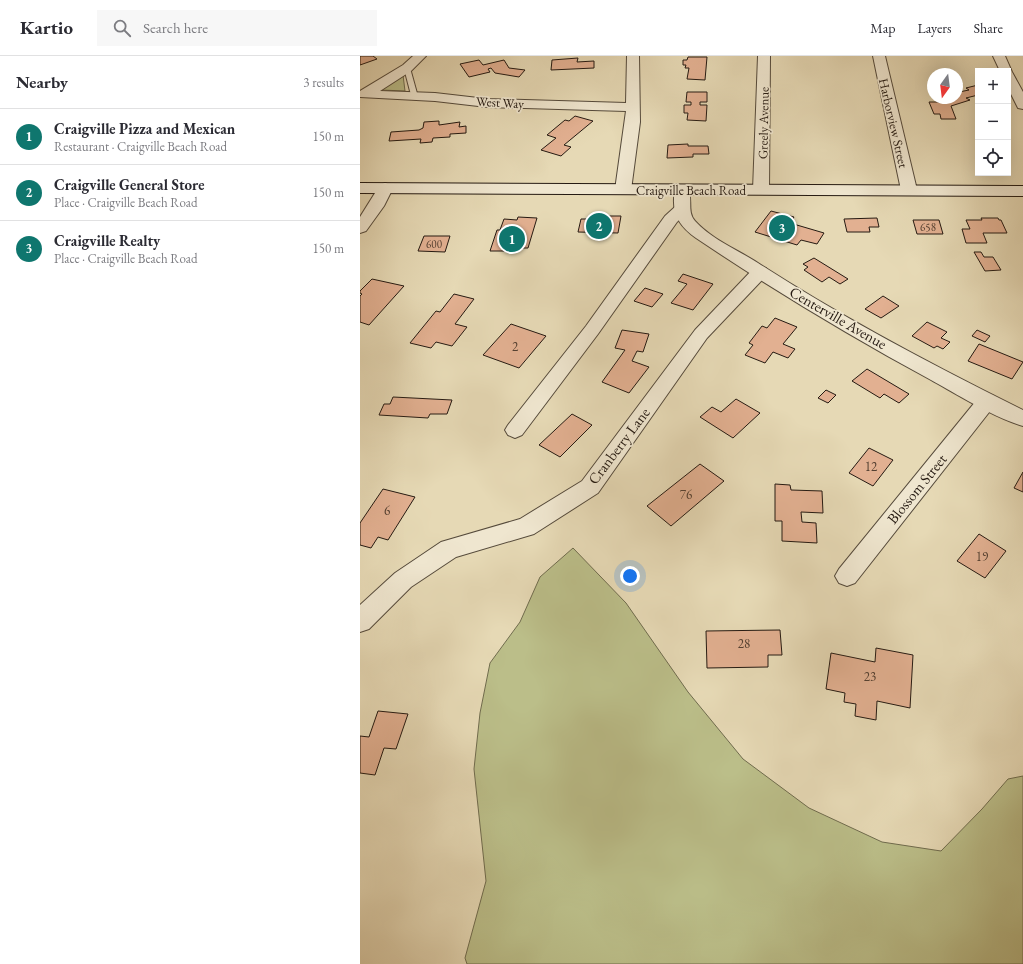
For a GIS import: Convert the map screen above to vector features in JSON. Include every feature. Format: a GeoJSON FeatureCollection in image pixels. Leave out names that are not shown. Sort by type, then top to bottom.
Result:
{"type":"FeatureCollection","features":[{"type":"Feature","properties":{"kind":"street"},"geometry":{"type":"LineString","coordinates":[[364,95],[407,68],[420,56]]}},
{"type":"Feature","properties":{"kind":"street"},"geometry":{"type":"LineString","coordinates":[[623,190],[633,122],[633,56]]}},
{"type":"Feature","properties":{"kind":"street","name":"Greely Avenue"},"geometry":{"type":"LineString","coordinates":[[761,190],[764,56]]}},
{"type":"Feature","properties":{"kind":"street","name":"Harborview Street"},"geometry":{"type":"LineString","coordinates":[[879,56],[909,190]]}},
{"type":"Feature","properties":{"kind":"street"},"geometry":{"type":"LineString","coordinates":[[999,56],[1005,68]]}},
{"type":"Feature","properties":{"kind":"street"},"geometry":{"type":"LineString","coordinates":[[1011,81],[1023,106]]}},
{"type":"Feature","properties":{"kind":"street","name":"West Way"},"geometry":{"type":"LineString","coordinates":[[364,95],[415,95],[487,103],[633,107]]}},
{"type":"Feature","properties":{"kind":"street","name":"Craigville Beach Road"},"geometry":{"type":"LineString","coordinates":[[360,188],[1023,191]]}},
{"type":"Feature","properties":{"kind":"street"},"geometry":{"type":"LineString","coordinates":[[360,228],[376,206],[385,188]]}},
{"type":"Feature","properties":{"kind":"street"},"geometry":{"type":"LineString","coordinates":[[515,430],[592,330],[671,219],[682,209],[682,190]]}},
{"type":"Feature","properties":{"kind":"street","name":"Centerville Avenue"},"geometry":{"type":"LineString","coordinates":[[682,209],[686,219],[697,231],[760,272],[921,367],[1023,419]]}},
{"type":"Feature","properties":{"kind":"street","name":"Cranberry Lane"},"geometry":{"type":"LineString","coordinates":[[360,621],[403,580],[449,549],[526,527],[590,487],[701,334],[760,272]]}},
{"type":"Feature","properties":{"kind":"street","name":"Blossom Street"},"geometry":{"type":"LineString","coordinates":[[847,576],[987,401]]}},
{"type":"Feature","properties":{"kind":"lane"},"geometry":{"type":"LineString","coordinates":[[407,68],[415,95]]}},
{"type":"Feature","properties":{"kind":"green space"},"geometry":{"type":"Polygon","coordinates":[[[403,75],[405,91],[381,90],[403,75]]]}},
{"type":"Feature","properties":{"kind":"green space"},"geometry":{"type":"Polygon","coordinates":[[[573,548],[626,603],[688,692],[743,759],[809,808],[882,842],[941,851],[982,809],[1008,779],[1023,776],[1023,964],[467,964],[465,958],[486,881],[474,769],[480,713],[490,663],[520,622],[540,577],[573,548]]]}},
{"type":"Feature","properties":{"kind":"building"},"geometry":{"type":"Polygon","coordinates":[[[360,56],[373,56],[377,59],[360,65],[360,56]]]}},
{"type":"Feature","properties":{"kind":"building"},"geometry":{"type":"Polygon","coordinates":[[[688,57],[707,57],[705,80],[687,79],[689,68],[685,68],[686,65],[683,65],[683,60],[687,60],[688,57]]]}},
{"type":"Feature","properties":{"kind":"building"},"geometry":{"type":"Polygon","coordinates":[[[578,58],[577,62],[594,61],[594,68],[551,70],[552,60],[578,58]]]}},
{"type":"Feature","properties":{"kind":"building"},"geometry":{"type":"Polygon","coordinates":[[[479,60],[483,65],[504,60],[509,68],[525,70],[519,77],[495,73],[491,68],[488,69],[490,72],[469,77],[460,64],[479,60]]]}},
{"type":"Feature","properties":{"kind":"building"},"geometry":{"type":"Polygon","coordinates":[[[975,86],[975,96],[966,98],[970,100],[963,102],[963,91],[969,90],[966,88],[975,86]]]}},
{"type":"Feature","properties":{"kind":"building"},"geometry":{"type":"Polygon","coordinates":[[[687,92],[707,92],[707,102],[700,102],[700,105],[707,105],[706,121],[687,120],[688,113],[684,113],[684,105],[691,105],[691,102],[686,102],[687,92]]]}},
{"type":"Feature","properties":{"kind":"building"},"geometry":{"type":"Polygon","coordinates":[[[930,104],[957,104],[951,106],[956,119],[941,119],[940,114],[934,114],[930,104]]]}},
{"type":"Feature","properties":{"kind":"building"},"geometry":{"type":"Polygon","coordinates":[[[575,116],[593,121],[564,145],[571,147],[561,156],[541,150],[556,138],[547,135],[565,120],[569,121],[575,116]]]}},
{"type":"Feature","properties":{"kind":"building"},"geometry":{"type":"Polygon","coordinates":[[[439,121],[439,125],[460,122],[459,127],[466,126],[466,133],[450,134],[450,137],[433,138],[432,142],[420,143],[421,139],[389,141],[391,132],[419,130],[423,128],[424,122],[439,121]]]}},
{"type":"Feature","properties":{"kind":"building"},"geometry":{"type":"Polygon","coordinates":[[[688,144],[688,146],[708,146],[709,154],[693,154],[693,157],[667,158],[668,145],[688,144]]]}},
{"type":"Feature","properties":{"kind":"building"},"geometry":{"type":"Polygon","coordinates":[[[771,211],[794,217],[790,223],[824,233],[817,244],[801,240],[797,245],[755,232],[771,211]]]}},
{"type":"Feature","properties":{"kind":"building"},"geometry":{"type":"Polygon","coordinates":[[[598,216],[621,216],[618,233],[578,232],[581,219],[597,219],[598,216]]]}},
{"type":"Feature","properties":{"kind":"building"},"geometry":{"type":"Polygon","coordinates":[[[518,217],[537,218],[528,248],[506,248],[505,251],[490,251],[497,230],[500,230],[504,219],[517,220],[518,217]]]}},
{"type":"Feature","properties":{"kind":"building"},"geometry":{"type":"Polygon","coordinates":[[[877,218],[879,227],[869,227],[870,232],[847,232],[844,219],[877,218]]]}},
{"type":"Feature","properties":{"kind":"building"},"geometry":{"type":"Polygon","coordinates":[[[981,218],[998,218],[1001,220],[1007,233],[983,233],[987,243],[966,243],[962,229],[970,229],[966,220],[982,220],[981,218]]]}},
{"type":"Feature","properties":{"kind":"building"},"geometry":{"type":"Polygon","coordinates":[[[913,220],[939,220],[943,234],[917,234],[913,220]]]}},
{"type":"Feature","properties":{"kind":"building"},"geometry":{"type":"Polygon","coordinates":[[[424,236],[450,236],[445,252],[418,251],[424,236]]]}},
{"type":"Feature","properties":{"kind":"building"},"geometry":{"type":"Polygon","coordinates":[[[974,252],[981,252],[984,257],[993,257],[1001,270],[985,271],[974,252]]]}},
{"type":"Feature","properties":{"kind":"building"},"geometry":{"type":"Polygon","coordinates":[[[814,258],[848,279],[840,284],[829,277],[822,282],[804,270],[808,267],[803,264],[814,258]]]}},
{"type":"Feature","properties":{"kind":"building"},"geometry":{"type":"Polygon","coordinates":[[[683,274],[713,284],[693,310],[671,303],[687,284],[678,281],[683,274]]]}},
{"type":"Feature","properties":{"kind":"building"},"geometry":{"type":"Polygon","coordinates":[[[372,279],[404,286],[369,325],[360,322],[360,296],[362,294],[360,291],[372,279]]]}},
{"type":"Feature","properties":{"kind":"building"},"geometry":{"type":"Polygon","coordinates":[[[645,288],[663,294],[652,307],[634,301],[645,288]]]}},
{"type":"Feature","properties":{"kind":"building"},"geometry":{"type":"Polygon","coordinates":[[[454,294],[474,299],[455,324],[467,327],[452,346],[436,342],[431,348],[410,343],[436,311],[440,312],[454,294]]]}},
{"type":"Feature","properties":{"kind":"building"},"geometry":{"type":"Polygon","coordinates":[[[883,296],[899,306],[881,318],[865,309],[883,296]]]}},
{"type":"Feature","properties":{"kind":"building"},"geometry":{"type":"Polygon","coordinates":[[[775,318],[797,327],[783,344],[795,349],[788,358],[773,352],[765,363],[745,355],[753,345],[749,343],[762,326],[767,328],[775,318]]]}},
{"type":"Feature","properties":{"kind":"building"},"geometry":{"type":"Polygon","coordinates":[[[927,322],[947,332],[941,338],[950,342],[943,349],[937,346],[934,348],[912,336],[927,322]]]}},
{"type":"Feature","properties":{"kind":"building"},"geometry":{"type":"Polygon","coordinates":[[[511,324],[546,336],[519,368],[483,355],[511,324]]]}},
{"type":"Feature","properties":{"kind":"building"},"geometry":{"type":"Polygon","coordinates":[[[622,330],[649,334],[643,352],[637,351],[632,361],[649,367],[629,393],[602,382],[625,350],[615,348],[622,330]]]}},
{"type":"Feature","properties":{"kind":"building"},"geometry":{"type":"Polygon","coordinates":[[[977,330],[990,336],[985,342],[972,336],[977,330]]]}},
{"type":"Feature","properties":{"kind":"building"},"geometry":{"type":"Polygon","coordinates":[[[979,344],[1023,362],[1012,379],[968,361],[979,344]]]}},
{"type":"Feature","properties":{"kind":"building"},"geometry":{"type":"Polygon","coordinates":[[[867,369],[909,394],[899,403],[884,394],[880,398],[852,381],[867,369]]]}},
{"type":"Feature","properties":{"kind":"building"},"geometry":{"type":"Polygon","coordinates":[[[826,390],[836,395],[828,403],[818,398],[826,390]]]}},
{"type":"Feature","properties":{"kind":"building"},"geometry":{"type":"Polygon","coordinates":[[[393,397],[452,400],[447,414],[430,414],[428,418],[379,415],[384,404],[390,404],[393,397]]]}},
{"type":"Feature","properties":{"kind":"building"},"geometry":{"type":"Polygon","coordinates":[[[736,399],[760,413],[733,438],[700,417],[712,407],[721,412],[736,399]]]}},
{"type":"Feature","properties":{"kind":"building"},"geometry":{"type":"Polygon","coordinates":[[[572,414],[592,425],[560,457],[539,445],[572,414]]]}},
{"type":"Feature","properties":{"kind":"building"},"geometry":{"type":"Polygon","coordinates":[[[869,448],[893,460],[873,486],[849,473],[869,448]]]}},
{"type":"Feature","properties":{"kind":"building"},"geometry":{"type":"Polygon","coordinates":[[[700,464],[724,481],[671,526],[647,506],[700,464]]]}},
{"type":"Feature","properties":{"kind":"building"},"geometry":{"type":"Polygon","coordinates":[[[1023,472],[1023,492],[1014,488],[1023,472]]]}},
{"type":"Feature","properties":{"kind":"building"},"geometry":{"type":"Polygon","coordinates":[[[775,484],[790,485],[791,490],[822,491],[823,513],[801,512],[802,522],[816,523],[817,543],[782,541],[782,521],[775,521],[775,484]]]}},
{"type":"Feature","properties":{"kind":"building"},"geometry":{"type":"Polygon","coordinates":[[[383,489],[415,497],[388,540],[378,537],[371,548],[360,545],[360,523],[383,489]]]}},
{"type":"Feature","properties":{"kind":"building"},"geometry":{"type":"Polygon","coordinates":[[[979,534],[1006,551],[985,578],[957,561],[979,534]]]}},
{"type":"Feature","properties":{"kind":"building"},"geometry":{"type":"Polygon","coordinates":[[[780,630],[782,655],[768,655],[768,667],[707,668],[706,631],[780,630]]]}},
{"type":"Feature","properties":{"kind":"building"},"geometry":{"type":"Polygon","coordinates":[[[876,648],[913,655],[910,708],[877,701],[876,720],[855,716],[856,704],[844,702],[845,693],[826,689],[831,653],[875,662],[876,648]]]}},
{"type":"Feature","properties":{"kind":"building"},"geometry":{"type":"Polygon","coordinates":[[[378,711],[408,714],[396,749],[384,748],[375,775],[360,773],[360,736],[369,737],[378,711]]]}},
{"type":"Feature","properties":{"kind":"place","name":"Craigville General Store"},"geometry":{"type":"Point","coordinates":[599,226]}},
{"type":"Feature","properties":{"kind":"place","name":"Craigville Realty"},"geometry":{"type":"Point","coordinates":[782,228]}},
{"type":"Feature","properties":{"kind":"place","name":"Craigville Pizza and Mexican"},"geometry":{"type":"Point","coordinates":[512,239]}}]}
